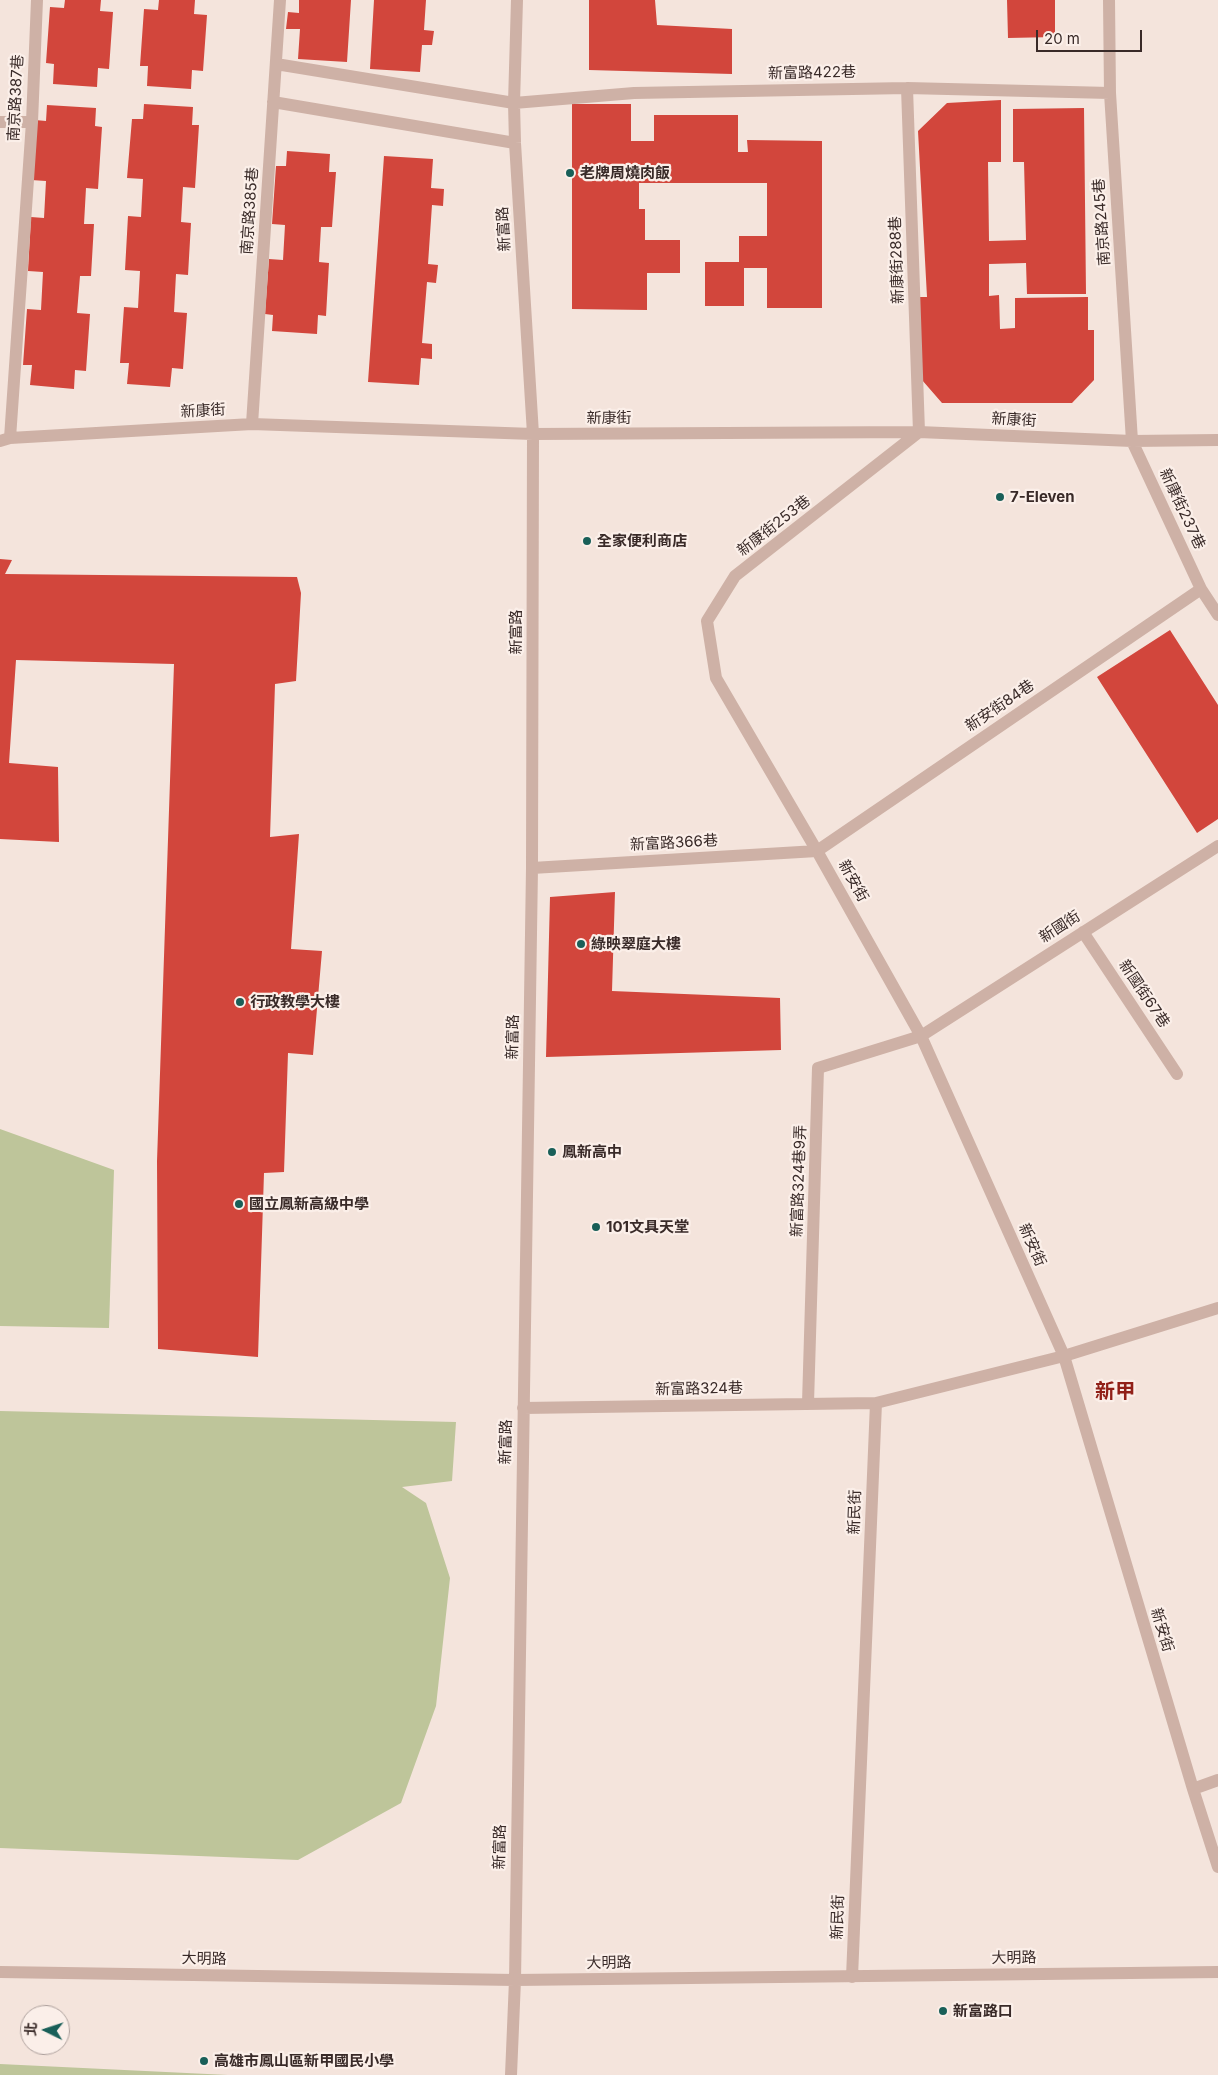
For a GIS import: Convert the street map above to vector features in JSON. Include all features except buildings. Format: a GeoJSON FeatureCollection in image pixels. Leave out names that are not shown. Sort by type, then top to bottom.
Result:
{"type":"FeatureCollection","features":[{"type":"Feature","properties":{"kind":"street","name":"南京路387巷"},"geometry":{"type":"LineString","coordinates":[[5,439],[32,122],[37,0]]}},
{"type":"Feature","properties":{"kind":"street","name":"南京路385巷"},"geometry":{"type":"LineString","coordinates":[[252,424],[280,0]]}},
{"type":"Feature","properties":{"kind":"street","name":"新富路"},"geometry":{"type":"LineString","coordinates":[[511,2075],[515,1980],[532,868],[533,434],[515,143],[514,103],[517,0]]}},
{"type":"Feature","properties":{"kind":"street","name":"南京路245巷"},"geometry":{"type":"LineString","coordinates":[[1108,0],[1110,93],[1132,441]]}},
{"type":"Feature","properties":{"kind":"street","name":"新富路422巷"},"geometry":{"type":"LineString","coordinates":[[276,64],[514,103],[634,93],[907,88],[1110,93]]}},
{"type":"Feature","properties":{"kind":"street","name":"新康街288巷"},"geometry":{"type":"LineString","coordinates":[[907,88],[919,432]]}},
{"type":"Feature","properties":{"kind":"street"},"geometry":{"type":"LineString","coordinates":[[273,102],[515,143]]}},
{"type":"Feature","properties":{"kind":"street"},"geometry":{"type":"LineString","coordinates":[[0,122],[32,122]]}},
{"type":"Feature","properties":{"kind":"street","name":"新康街"},"geometry":{"type":"LineString","coordinates":[[5,439],[252,424],[533,434],[919,432],[1132,441],[1218,440]]}},
{"type":"Feature","properties":{"kind":"street","name":"新康街253巷"},"geometry":{"type":"LineString","coordinates":[[716,678],[707,621],[735,576],[919,432]]}},
{"type":"Feature","properties":{"kind":"street","name":"新康街237巷"},"geometry":{"type":"LineString","coordinates":[[1132,441],[1201,589],[1218,615]]}},
{"type":"Feature","properties":{"kind":"street","name":"新安街84巷"},"geometry":{"type":"LineString","coordinates":[[818,851],[1201,589]]}},
{"type":"Feature","properties":{"kind":"street","name":"新安街"},"geometry":{"type":"LineString","coordinates":[[716,678],[818,851],[921,1036],[1064,1356],[1218,1868]]}},
{"type":"Feature","properties":{"kind":"street","name":"新國街"},"geometry":{"type":"LineString","coordinates":[[921,1036],[1218,846]]}},
{"type":"Feature","properties":{"kind":"street","name":"新富路366巷"},"geometry":{"type":"LineString","coordinates":[[532,868],[818,851]]}},
{"type":"Feature","properties":{"kind":"street","name":"新國街67巷"},"geometry":{"type":"LineString","coordinates":[[1083,932],[1178,1074]]}},
{"type":"Feature","properties":{"kind":"street","name":"新富路324巷9弄"},"geometry":{"type":"LineString","coordinates":[[808,1403],[818,1068],[921,1036]]}},
{"type":"Feature","properties":{"kind":"street"},"geometry":{"type":"LineString","coordinates":[[876,1403],[1064,1356],[1218,1308]]}},
{"type":"Feature","properties":{"kind":"street","name":"新富路324巷"},"geometry":{"type":"LineString","coordinates":[[523,1408],[876,1403]]}},
{"type":"Feature","properties":{"kind":"street","name":"新民街"},"geometry":{"type":"LineString","coordinates":[[852,1977],[876,1403]]}},
{"type":"Feature","properties":{"kind":"street"},"geometry":{"type":"LineString","coordinates":[[1193,1788],[1218,1780]]}},
{"type":"Feature","properties":{"kind":"street","name":"大明路"},"geometry":{"type":"LineString","coordinates":[[0,1972],[515,1980],[1218,1972]]}},
{"type":"Feature","properties":{"kind":"green space"},"geometry":{"type":"Polygon","coordinates":[[[0,1129],[114,1170],[109,1328],[0,1326],[0,1129]]]}},
{"type":"Feature","properties":{"kind":"green space"},"geometry":{"type":"Polygon","coordinates":[[[0,1411],[456,1422],[452,1481],[402,1487],[426,1503],[450,1578],[436,1706],[401,1803],[298,1860],[0,1848],[0,1411]]]}},
{"type":"Feature","properties":{"kind":"green space"},"geometry":{"type":"Polygon","coordinates":[[[0,2064],[228,2075],[0,2075],[0,2064]]]}},
{"type":"Feature","properties":{"kind":"place","name":"老牌周燒肉飯"},"geometry":{"type":"Point","coordinates":[570,173]}},
{"type":"Feature","properties":{"kind":"place","name":"7-Eleven"},"geometry":{"type":"Point","coordinates":[1000,497]}},
{"type":"Feature","properties":{"kind":"place","name":"全家便利商店"},"geometry":{"type":"Point","coordinates":[587,541]}},
{"type":"Feature","properties":{"kind":"place","name":"綠映翠庭大樓"},"geometry":{"type":"Point","coordinates":[581,944]}},
{"type":"Feature","properties":{"kind":"place","name":"行政教學大樓"},"geometry":{"type":"Point","coordinates":[240,1002]}},
{"type":"Feature","properties":{"kind":"place","name":"鳳新高中"},"geometry":{"type":"Point","coordinates":[552,1152]}},
{"type":"Feature","properties":{"kind":"place","name":"國立鳳新高級中學"},"geometry":{"type":"Point","coordinates":[239,1204]}},
{"type":"Feature","properties":{"kind":"place","name":"101文具天堂"},"geometry":{"type":"Point","coordinates":[596,1227]}},
{"type":"Feature","properties":{"kind":"place","name":"新富路口"},"geometry":{"type":"Point","coordinates":[943,2011]}},
{"type":"Feature","properties":{"kind":"place","name":"高雄市鳳山區新甲國民小學"},"geometry":{"type":"Point","coordinates":[204,2061]}},
{"type":"Feature","properties":{"kind":"district","name":"新甲"},"geometry":{"type":"Point","coordinates":[1115,1392]}}]}
